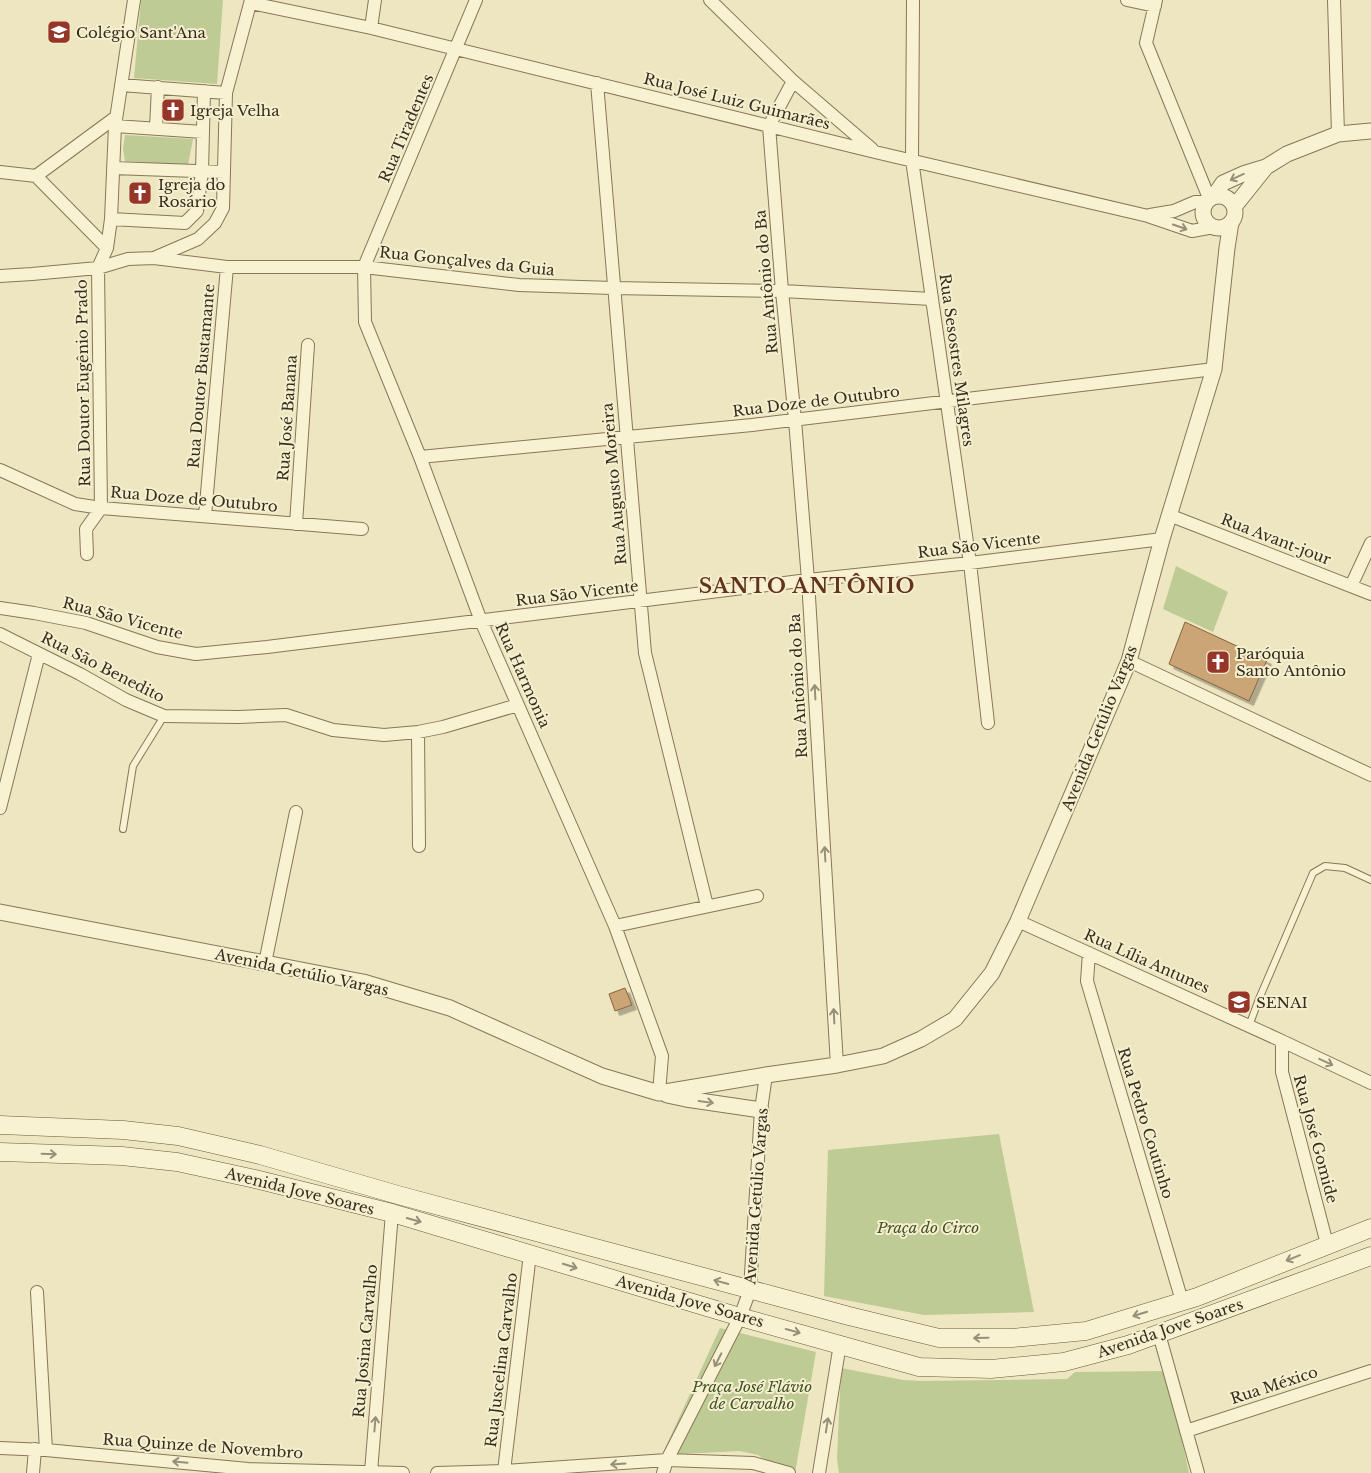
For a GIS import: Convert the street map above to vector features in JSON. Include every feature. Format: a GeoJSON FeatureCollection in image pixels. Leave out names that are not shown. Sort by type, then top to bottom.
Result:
{"type":"FeatureCollection","features":[{"type":"Feature","properties":{"kind":"main road","name":"Avenida Jove Soares"},"geometry":{"type":"LineString","coordinates":[[0,1125],[123,1130],[178,1136],[260,1155],[408,1198],[750,1290],[939,1338],[1012,1338],[1086,1331],[1197,1297],[1371,1228]]}},
{"type":"Feature","properties":{"kind":"main road","name":"Avenida Jove Soares"},"geometry":{"type":"LineString","coordinates":[[0,1152],[122,1156],[177,1162],[255,1179],[392,1213],[740,1317],[918,1366],[991,1369],[1064,1362],[1128,1345],[1371,1256]]}},
{"type":"Feature","properties":{"kind":"street","name":"Rua Doutor Eugênio Prado"},"geometry":{"type":"LineString","coordinates":[[87,554],[86,529],[101,508],[98,268],[107,248],[111,219],[115,121],[134,0]]}},
{"type":"Feature","properties":{"kind":"street"},"geometry":{"type":"LineString","coordinates":[[371,28],[375,0]]}},
{"type":"Feature","properties":{"kind":"street","name":"Rua Tiradentes"},"geometry":{"type":"LineString","coordinates":[[364,267],[476,0]]}},
{"type":"Feature","properties":{"kind":"street"},"geometry":{"type":"LineString","coordinates":[[710,0],[793,81],[874,152]]}},
{"type":"Feature","properties":{"kind":"street","name":"Rua Sesostres Milagres"},"geometry":{"type":"LineString","coordinates":[[914,0],[912,160],[970,563],[988,723]]}},
{"type":"Feature","properties":{"kind":"street"},"geometry":{"type":"LineString","coordinates":[[1127,0],[1155,3],[1146,43],[1209,199]]}},
{"type":"Feature","properties":{"kind":"street"},"geometry":{"type":"LineString","coordinates":[[1334,0],[1338,134]]}},
{"type":"Feature","properties":{"kind":"street"},"geometry":{"type":"LineString","coordinates":[[154,258],[198,239],[214,223],[223,208],[226,93],[251,2]]}},
{"type":"Feature","properties":{"kind":"street","name":"Rua José Luiz Guimarães"},"geometry":{"type":"LineString","coordinates":[[251,2],[371,28],[874,152],[1148,216],[1192,231],[1214,227]]}},
{"type":"Feature","properties":{"kind":"street"},"geometry":{"type":"LineString","coordinates":[[769,126],[793,81]]}},
{"type":"Feature","properties":{"kind":"street","name":"Rua Augusto Moreira"},"geometry":{"type":"LineString","coordinates":[[597,84],[645,653],[708,906]]}},
{"type":"Feature","properties":{"kind":"street"},"geometry":{"type":"LineString","coordinates":[[121,86],[226,93]]}},
{"type":"Feature","properties":{"kind":"street"},"geometry":{"type":"LineString","coordinates":[[156,128],[158,87]]}},
{"type":"Feature","properties":{"kind":"street"},"geometry":{"type":"LineString","coordinates":[[111,219],[185,223],[197,212],[202,171],[204,91]]}},
{"type":"Feature","properties":{"kind":"street"},"geometry":{"type":"LineString","coordinates":[[36,176],[115,121],[156,128],[203,132]]}},
{"type":"Feature","properties":{"kind":"street","name":"Rua Antônio do Ba"},"geometry":{"type":"LineString","coordinates":[[769,126],[808,580],[837,1065]]}},
{"type":"Feature","properties":{"kind":"street"},"geometry":{"type":"LineString","coordinates":[[1266,167],[1223,227],[1214,227],[1206,222],[1203,210],[1209,199],[1223,183],[1242,174],[1266,167],[1287,154],[1338,134],[1371,132]]}},
{"type":"Feature","properties":{"kind":"street"},"geometry":{"type":"LineString","coordinates":[[113,168],[224,172]]}},
{"type":"Feature","properties":{"kind":"street"},"geometry":{"type":"LineString","coordinates":[[0,172],[36,176],[107,248]]}},
{"type":"Feature","properties":{"kind":"street"},"geometry":{"type":"LineString","coordinates":[[1148,216],[1174,211],[1195,202],[1221,196],[1232,202],[1233,215]]}},
{"type":"Feature","properties":{"kind":"street","name":"Avenida Getúlio Vargas"},"geometry":{"type":"LineString","coordinates":[[0,912],[363,982],[450,1008],[602,1076],[658,1093],[883,1056],[921,1039],[955,1019],[992,973],[1018,921],[1129,660],[1169,515],[1214,369],[1227,248],[1233,215]]}},
{"type":"Feature","properties":{"kind":"street","name":"Rua Gonçalves da Guia"},"geometry":{"type":"LineString","coordinates":[[0,276],[98,268],[128,259],[154,258],[227,267],[364,267],[519,284],[782,291],[932,299]]}},
{"type":"Feature","properties":{"kind":"street","name":"Rua Doutor Bustamante"},"geometry":{"type":"LineString","coordinates":[[206,516],[227,267]]}},
{"type":"Feature","properties":{"kind":"street","name":"Rua Harmonia"},"geometry":{"type":"LineString","coordinates":[[364,267],[365,322],[420,457],[481,621],[615,926],[662,1056],[658,1093]]}},
{"type":"Feature","properties":{"kind":"street","name":"Rua José Banana"},"geometry":{"type":"LineString","coordinates":[[296,524],[308,345]]}},
{"type":"Feature","properties":{"kind":"street","name":"Rua Doze de Outubro"},"geometry":{"type":"LineString","coordinates":[[420,457],[752,426],[1214,369]]}},
{"type":"Feature","properties":{"kind":"street","name":"Rua Doze de Outubro"},"geometry":{"type":"LineString","coordinates":[[0,470],[75,504],[101,508],[362,529]]}},
{"type":"Feature","properties":{"kind":"street","name":"Rua Avant-jour"},"geometry":{"type":"LineString","coordinates":[[1169,515],[1371,594]]}},
{"type":"Feature","properties":{"kind":"street","name":"Rua São Vicente"},"geometry":{"type":"LineString","coordinates":[[0,608],[34,612],[86,623],[157,647],[196,654],[1162,539]]}},
{"type":"Feature","properties":{"kind":"street"},"geometry":{"type":"LineString","coordinates":[[1351,586],[1371,542]]}},
{"type":"Feature","properties":{"kind":"street","name":"Rua São Benedito"},"geometry":{"type":"LineString","coordinates":[[0,634],[80,674],[126,700],[164,716],[239,718],[286,715],[333,730],[384,735],[418,732],[443,727],[518,705]]}},
{"type":"Feature","properties":{"kind":"street"},"geometry":{"type":"LineString","coordinates":[[0,808],[39,654]]}},
{"type":"Feature","properties":{"kind":"street"},"geometry":{"type":"LineString","coordinates":[[1129,660],[1371,775]]}},
{"type":"Feature","properties":{"kind":"street"},"geometry":{"type":"LineString","coordinates":[[418,732],[419,846]]}},
{"type":"Feature","properties":{"kind":"street"},"geometry":{"type":"LineString","coordinates":[[265,963],[296,812]]}},
{"type":"Feature","properties":{"kind":"street"},"geometry":{"type":"LineString","coordinates":[[615,926],[757,896]]}},
{"type":"Feature","properties":{"kind":"street","name":"Rua Lília Antunes"},"geometry":{"type":"LineString","coordinates":[[1018,921],[1371,1083]]}},
{"type":"Feature","properties":{"kind":"street","name":"Rua Pedro Coutinho"},"geometry":{"type":"LineString","coordinates":[[1089,953],[1087,981],[1182,1301]]}},
{"type":"Feature","properties":{"kind":"street","name":"Rua José Gomide"},"geometry":{"type":"LineString","coordinates":[[1282,1041],[1282,1072],[1327,1244]]}},
{"type":"Feature","properties":{"kind":"street","name":"Avenida Getúlio Vargas"},"geometry":{"type":"LineString","coordinates":[[665,1467],[740,1317],[750,1290],[766,1075]]}},
{"type":"Feature","properties":{"kind":"street"},"geometry":{"type":"LineString","coordinates":[[658,1093],[762,1110]]}},
{"type":"Feature","properties":{"kind":"street","name":"Rua Josina Carvalho"},"geometry":{"type":"LineString","coordinates":[[370,1472],[392,1213]]}},
{"type":"Feature","properties":{"kind":"street","name":"Rua Juscelina Carvalho"},"geometry":{"type":"LineString","coordinates":[[504,1470],[530,1254]]}},
{"type":"Feature","properties":{"kind":"street"},"geometry":{"type":"LineString","coordinates":[[33,1473],[41,1450],[37,1292]]}},
{"type":"Feature","properties":{"kind":"street"},"geometry":{"type":"LineString","coordinates":[[1159,1334],[1198,1473]]}},
{"type":"Feature","properties":{"kind":"street"},"geometry":{"type":"LineString","coordinates":[[819,1473],[840,1344]]}},
{"type":"Feature","properties":{"kind":"street","name":"Rua México"},"geometry":{"type":"LineString","coordinates":[[1186,1431],[1371,1370]]}},
{"type":"Feature","properties":{"kind":"street","name":"Rua Quinze de Novembro"},"geometry":{"type":"LineString","coordinates":[[0,1448],[41,1450],[248,1471],[403,1473]]}},
{"type":"Feature","properties":{"kind":"street"},"geometry":{"type":"LineString","coordinates":[[437,1473],[753,1463],[790,1473]]}},
{"type":"Feature","properties":{"kind":"lane"},"geometry":{"type":"LineString","coordinates":[[124,829],[133,766],[164,716]]}},
{"type":"Feature","properties":{"kind":"lane"},"geometry":{"type":"LineString","coordinates":[[1250,1026],[1258,1000],[1313,873],[1326,866],[1345,868],[1371,880]]}},
{"type":"Feature","properties":{"kind":"green space"},"geometry":{"type":"Polygon","coordinates":[[[141,0],[223,0],[217,84],[134,78],[141,0]]]}},
{"type":"Feature","properties":{"kind":"green space"},"geometry":{"type":"Polygon","coordinates":[[[125,135],[193,139],[188,165],[125,161],[123,149],[125,135]]]}},
{"type":"Feature","properties":{"kind":"green space"},"geometry":{"type":"Polygon","coordinates":[[[1176,566],[1228,592],[1213,632],[1163,609],[1176,566]]]}},
{"type":"Feature","properties":{"kind":"green space","name":"Praça do Circo"},"geometry":{"type":"Polygon","coordinates":[[[999,1134],[1034,1312],[924,1315],[824,1296],[828,1150],[999,1134]]]}},
{"type":"Feature","properties":{"kind":"green space","name":"Praça José Flávio de Carvalho"},"geometry":{"type":"Polygon","coordinates":[[[720,1328],[816,1352],[795,1473],[783,1473],[758,1455],[739,1451],[662,1455],[720,1328]]]}},
{"type":"Feature","properties":{"kind":"green space"},"geometry":{"type":"Polygon","coordinates":[[[841,1368],[903,1380],[921,1381],[1067,1379],[1075,1372],[1167,1371],[1189,1473],[839,1473],[837,1459],[841,1368]]]}},
{"type":"Feature","properties":{"kind":"building","name":"Paróquia Santo Antônio"},"geometry":{"type":"Polygon","coordinates":[[[1185,622],[1267,660],[1249,701],[1169,664],[1185,622]]]}},
{"type":"Feature","properties":{"kind":"building"},"geometry":{"type":"Polygon","coordinates":[[[625,988],[632,1005],[615,1011],[609,994],[625,988]]]}},
{"type":"Feature","properties":{"kind":"place","name":"Colégio Sant'Ana"},"geometry":{"type":"Point","coordinates":[59,32]}},
{"type":"Feature","properties":{"kind":"place","name":"Igreja Velha"},"geometry":{"type":"Point","coordinates":[173,110]}},
{"type":"Feature","properties":{"kind":"place","name":"Igreja do Rosário"},"geometry":{"type":"Point","coordinates":[140,193]}},
{"type":"Feature","properties":{"kind":"place","name":"Paróquia Santo Antônio"},"geometry":{"type":"Point","coordinates":[1218,662]}},
{"type":"Feature","properties":{"kind":"place","name":"SENAI"},"geometry":{"type":"Point","coordinates":[1239,1002]}},
{"type":"Feature","properties":{"kind":"district","name":"SANTO ANTÔNIO"},"geometry":{"type":"Point","coordinates":[807,586]}}]}
